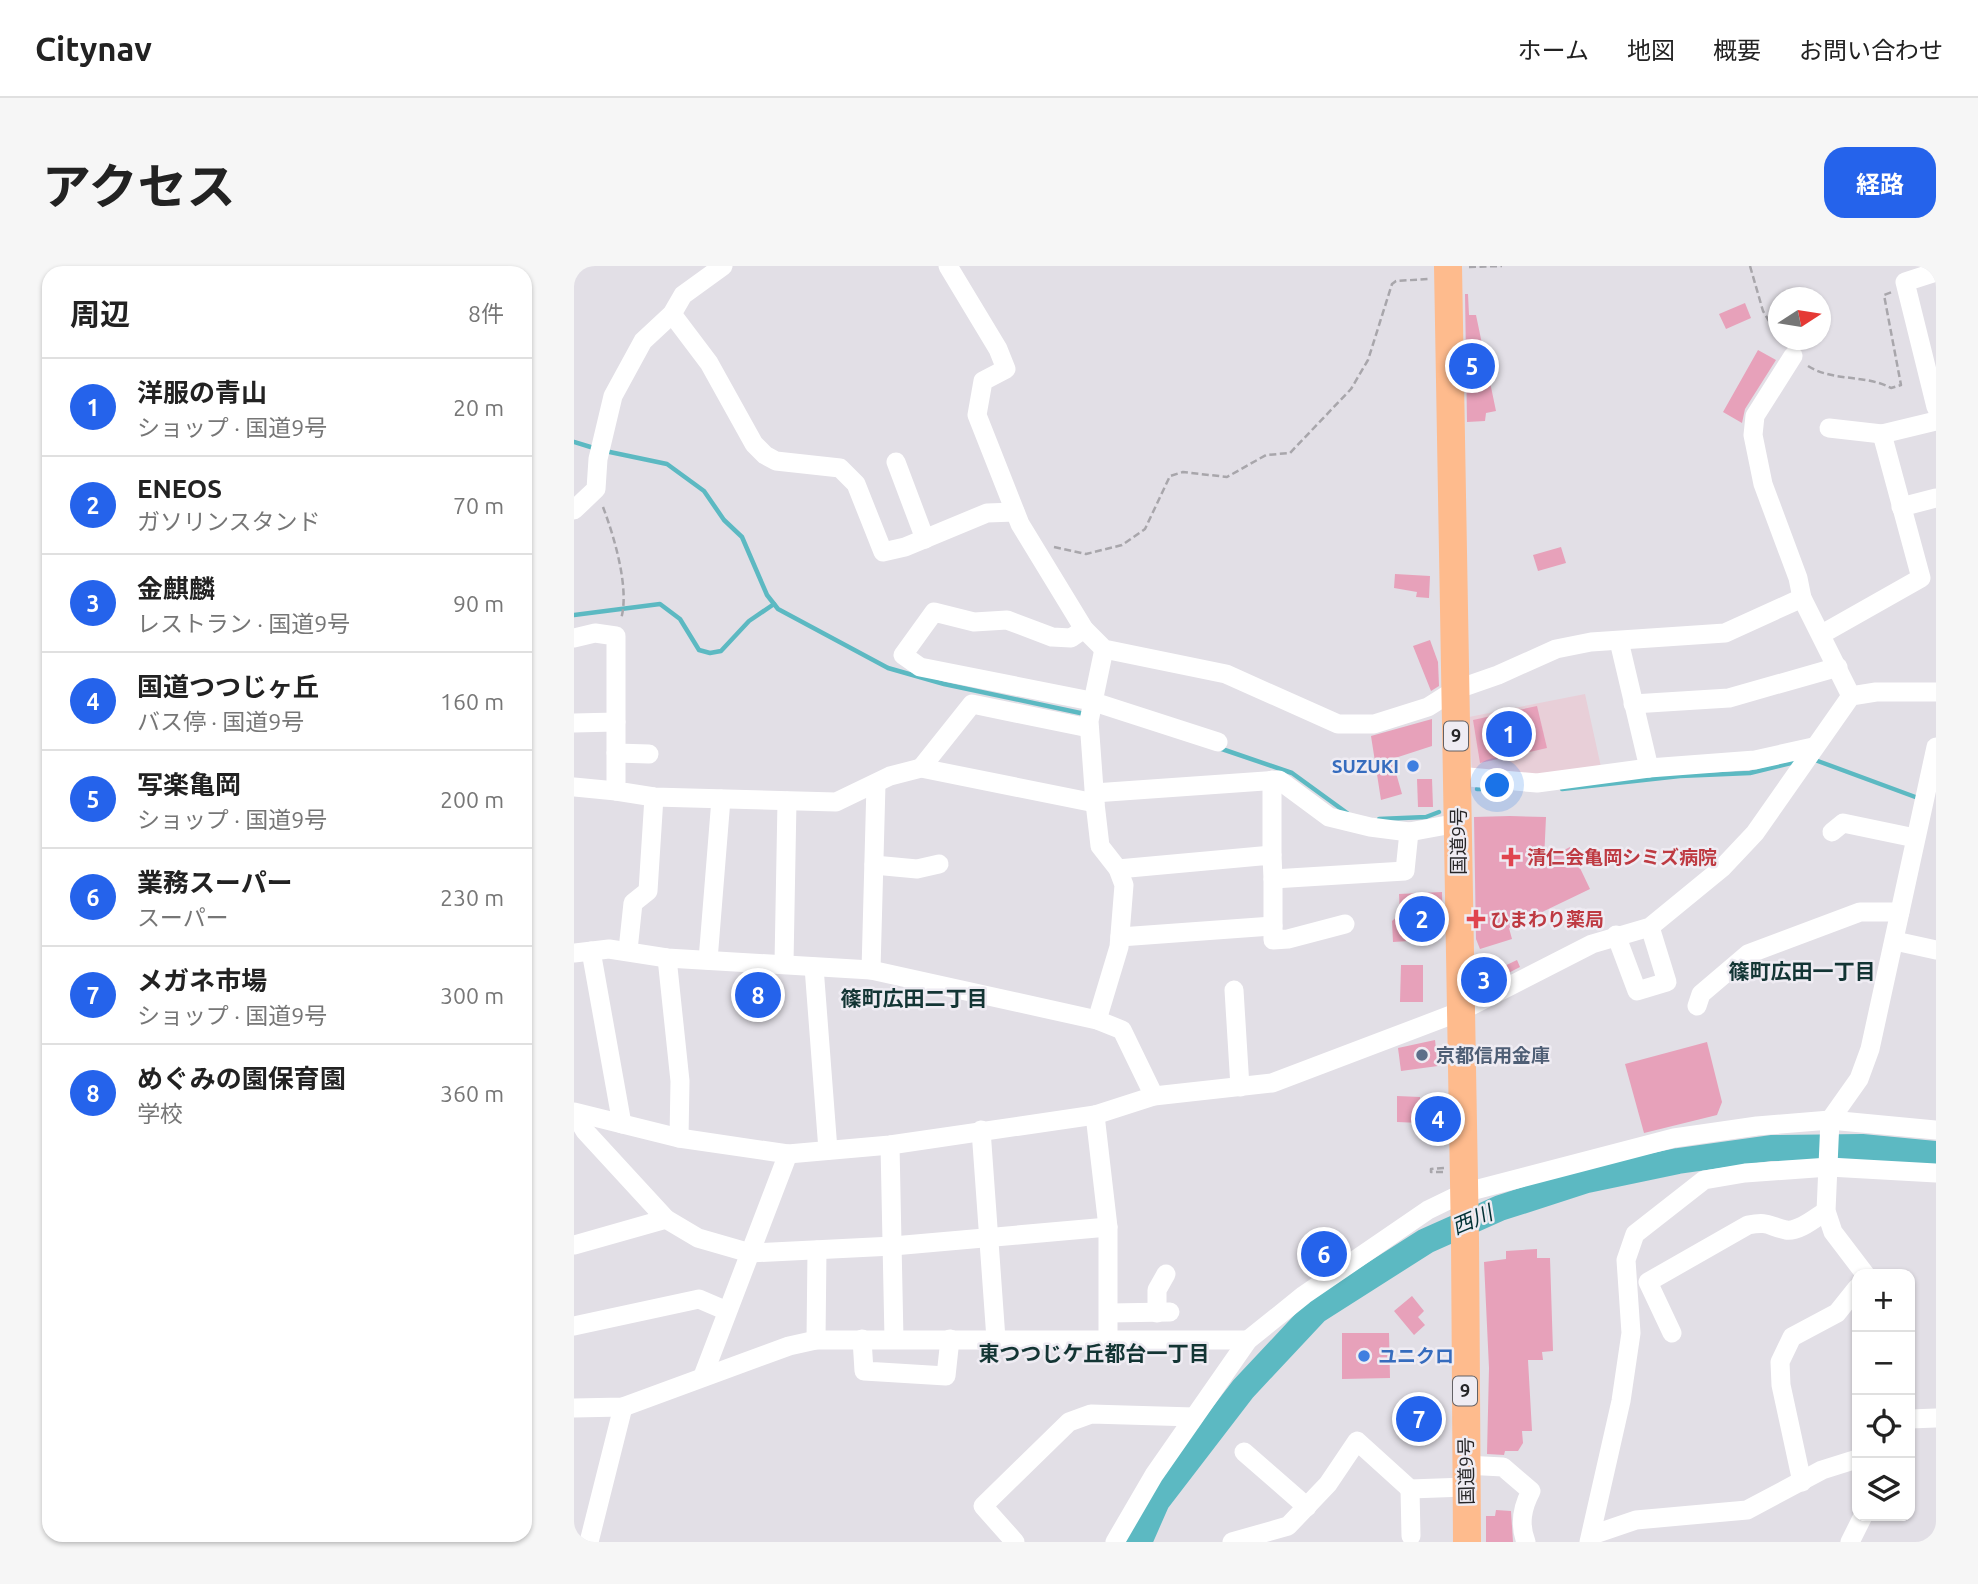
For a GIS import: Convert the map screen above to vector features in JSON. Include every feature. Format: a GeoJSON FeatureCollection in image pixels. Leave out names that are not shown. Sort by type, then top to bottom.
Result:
{"type":"FeatureCollection","features":[{"type":"Feature","properties":{"kind":"highway","name":"国道9号"},"geometry":{"type":"LineString","coordinates":[[1448,271],[1465,1239],[1467,1542]]}},
{"type":"Feature","properties":{"kind":"street"},"geometry":{"type":"LineString","coordinates":[[574,510],[596,489],[598,459],[613,396],[643,341],[672,314],[682,295],[723,266]]}},
{"type":"Feature","properties":{"kind":"street"},"geometry":{"type":"LineString","coordinates":[[948,266],[998,349],[1006,369],[984,381],[977,415],[1015,512],[1084,629],[1104,649],[1226,674],[1338,724],[1374,724],[1428,707],[1455,690],[1498,676],[1556,649],[1619,640],[1725,633],[1802,598]]}},
{"type":"Feature","properties":{"kind":"street"},"geometry":{"type":"LineString","coordinates":[[1936,272],[1905,282],[1930,352],[1936,407]]}},
{"type":"Feature","properties":{"kind":"street"},"geometry":{"type":"LineString","coordinates":[[672,314],[709,363],[754,444],[765,455],[776,461],[841,468],[856,484],[883,552],[925,539],[987,513],[1015,512]]}},
{"type":"Feature","properties":{"kind":"street"},"geometry":{"type":"LineString","coordinates":[[1793,356],[1755,416],[1753,435],[1763,484],[1798,578],[1802,598],[1851,696]]}},
{"type":"Feature","properties":{"kind":"street"},"geometry":{"type":"LineString","coordinates":[[1829,428],[1882,434],[1936,421]]}},
{"type":"Feature","properties":{"kind":"street"},"geometry":{"type":"LineString","coordinates":[[1822,634],[1928,576],[1901,507],[1882,434]]}},
{"type":"Feature","properties":{"kind":"street"},"geometry":{"type":"LineString","coordinates":[[896,462],[925,539]]}},
{"type":"Feature","properties":{"kind":"street"},"geometry":{"type":"LineString","coordinates":[[1901,507],[1936,498]]}},
{"type":"Feature","properties":{"kind":"street"},"geometry":{"type":"LineString","coordinates":[[1084,629],[1071,638],[1052,637],[1007,620],[974,622],[933,612],[903,656],[920,667],[1091,701],[1217,742]]}},
{"type":"Feature","properties":{"kind":"street"},"geometry":{"type":"LineString","coordinates":[[574,638],[595,634],[616,636],[616,791]]}},
{"type":"Feature","properties":{"kind":"street"},"geometry":{"type":"LineString","coordinates":[[1619,640],[1649,768]]}},
{"type":"Feature","properties":{"kind":"street"},"geometry":{"type":"LineString","coordinates":[[1097,1020],[1120,937],[1124,885],[1118,869],[1100,846],[1094,798],[1089,728],[1091,701],[1104,649]]}},
{"type":"Feature","properties":{"kind":"street"},"geometry":{"type":"LineString","coordinates":[[1633,704],[1728,698],[1838,667]]}},
{"type":"Feature","properties":{"kind":"street"},"geometry":{"type":"LineString","coordinates":[[574,1112],[679,1138],[788,1154],[890,1145],[1095,1115],[1154,1096],[1272,1083],[1459,1012],[1539,969],[1616,935],[1650,927],[1722,869],[1755,833],[1851,696],[1876,692],[1936,692]]}},
{"type":"Feature","properties":{"kind":"street"},"geometry":{"type":"LineString","coordinates":[[921,768],[972,704],[1089,728]]}},
{"type":"Feature","properties":{"kind":"street"},"geometry":{"type":"LineString","coordinates":[[574,723],[616,722]]}},
{"type":"Feature","properties":{"kind":"street"},"geometry":{"type":"LineString","coordinates":[[1457,776],[1537,783],[1649,768],[1755,760],[1813,747]]}},
{"type":"Feature","properties":{"kind":"street"},"geometry":{"type":"LineString","coordinates":[[1861,1269],[1833,1232],[1826,1211],[1830,1125],[1859,1079],[1870,1049],[1895,942],[1915,838],[1929,811],[1936,747]]}},
{"type":"Feature","properties":{"kind":"street"},"geometry":{"type":"LineString","coordinates":[[616,753],[649,754]]}},
{"type":"Feature","properties":{"kind":"street"},"geometry":{"type":"LineString","coordinates":[[574,787],[654,797],[836,802],[890,776],[921,768],[1094,798],[1279,780],[1329,817],[1370,827],[1409,832],[1458,823]]}},
{"type":"Feature","properties":{"kind":"street"},"geometry":{"type":"LineString","coordinates":[[1272,780],[1273,940],[1288,939],[1345,924]]}},
{"type":"Feature","properties":{"kind":"street"},"geometry":{"type":"LineString","coordinates":[[871,970],[876,784]]}},
{"type":"Feature","properties":{"kind":"street"},"geometry":{"type":"LineString","coordinates":[[628,950],[633,903],[648,891],[654,797]]}},
{"type":"Feature","properties":{"kind":"street"},"geometry":{"type":"LineString","coordinates":[[708,960],[721,799]]}},
{"type":"Feature","properties":{"kind":"street"},"geometry":{"type":"LineString","coordinates":[[784,964],[787,801]]}},
{"type":"Feature","properties":{"kind":"street"},"geometry":{"type":"LineString","coordinates":[[1832,832],[1843,823],[1915,838]]}},
{"type":"Feature","properties":{"kind":"street"},"geometry":{"type":"LineString","coordinates":[[1273,878],[1405,872],[1409,832]]}},
{"type":"Feature","properties":{"kind":"street"},"geometry":{"type":"LineString","coordinates":[[1118,869],[1272,855]]}},
{"type":"Feature","properties":{"kind":"street"},"geometry":{"type":"LineString","coordinates":[[874,865],[917,869],[939,864]]}},
{"type":"Feature","properties":{"kind":"street"},"geometry":{"type":"LineString","coordinates":[[1697,1006],[1701,994],[1748,954],[1860,912],[1900,912]]}},
{"type":"Feature","properties":{"kind":"street"},"geometry":{"type":"LineString","coordinates":[[1120,937],[1273,926]]}},
{"type":"Feature","properties":{"kind":"street"},"geometry":{"type":"LineString","coordinates":[[1616,935],[1637,991],[1667,982],[1650,927]]}},
{"type":"Feature","properties":{"kind":"street"},"geometry":{"type":"LineString","coordinates":[[1895,942],[1936,950]]}},
{"type":"Feature","properties":{"kind":"street"},"geometry":{"type":"LineString","coordinates":[[622,1124],[582,952],[628,950],[667,958],[871,970],[1097,1020],[1122,1030],[1154,1096]]}},
{"type":"Feature","properties":{"kind":"street"},"geometry":{"type":"LineString","coordinates":[[667,958],[680,1080],[679,1138]]}},
{"type":"Feature","properties":{"kind":"street"},"geometry":{"type":"LineString","coordinates":[[814,967],[828,1150]]}},
{"type":"Feature","properties":{"kind":"street"},"geometry":{"type":"LineString","coordinates":[[1234,990],[1240,1087]]}},
{"type":"Feature","properties":{"kind":"street"},"geometry":{"type":"LineString","coordinates":[[574,1112],[585,1131],[666,1219],[698,1238],[750,1253],[893,1246],[1108,1227]]}},
{"type":"Feature","properties":{"kind":"street"},"geometry":{"type":"LineString","coordinates":[[1095,1115],[1108,1227],[1108,1341]]}},
{"type":"Feature","properties":{"kind":"street"},"geometry":{"type":"LineString","coordinates":[[1115,1542],[1129,1515],[1248,1340],[1338,1272],[1428,1210],[1674,1138],[1757,1126],[1830,1125],[1936,1130]]}},
{"type":"Feature","properties":{"kind":"street"},"geometry":{"type":"LineString","coordinates":[[981,1130],[996,1339]]}},
{"type":"Feature","properties":{"kind":"street"},"geometry":{"type":"LineString","coordinates":[[890,1145],[894,1339]]}},
{"type":"Feature","properties":{"kind":"street"},"geometry":{"type":"LineString","coordinates":[[703,1376],[788,1154]]}},
{"type":"Feature","properties":{"kind":"street"},"geometry":{"type":"LineString","coordinates":[[1593,1540],[1631,1333],[1626,1260],[1635,1234],[1704,1180],[1829,1163],[1936,1173]]}},
{"type":"Feature","properties":{"kind":"street"},"geometry":{"type":"LineString","coordinates":[[1672,1333],[1648,1282],[1748,1225],[1767,1221],[1786,1230],[1798,1228],[1826,1211]]}},
{"type":"Feature","properties":{"kind":"street"},"geometry":{"type":"LineString","coordinates":[[574,1245],[666,1219]]}},
{"type":"Feature","properties":{"kind":"street"},"geometry":{"type":"LineString","coordinates":[[816,1340],[817,1250]]}},
{"type":"Feature","properties":{"kind":"street"},"geometry":{"type":"LineString","coordinates":[[1109,1313],[1164,1312],[1157,1290],[1166,1274]]}},
{"type":"Feature","properties":{"kind":"street"},"geometry":{"type":"LineString","coordinates":[[1802,1482],[1781,1385],[1780,1362],[1792,1337],[1837,1313],[1852,1294]]}},
{"type":"Feature","properties":{"kind":"street"},"geometry":{"type":"LineString","coordinates":[[574,1326],[699,1299],[727,1311]]}},
{"type":"Feature","properties":{"kind":"street"},"geometry":{"type":"LineString","coordinates":[[862,1339],[864,1371],[946,1376],[950,1339]]}},
{"type":"Feature","properties":{"kind":"street"},"geometry":{"type":"LineString","coordinates":[[574,1408],[623,1407],[789,1346],[816,1340],[1248,1340]]}},
{"type":"Feature","properties":{"kind":"street"},"geometry":{"type":"LineString","coordinates":[[589,1542],[623,1407]]}},
{"type":"Feature","properties":{"kind":"street"},"geometry":{"type":"LineString","coordinates":[[1015,1542],[983,1506],[1069,1422],[1091,1414],[1194,1417]]}},
{"type":"Feature","properties":{"kind":"street"},"geometry":{"type":"LineString","coordinates":[[1915,1419],[1936,1418]]}},
{"type":"Feature","properties":{"kind":"street"},"geometry":{"type":"LineString","coordinates":[[1232,1542],[1288,1526],[1328,1485],[1357,1441],[1410,1489],[1411,1536]]}},
{"type":"Feature","properties":{"kind":"street"},"geometry":{"type":"LineString","coordinates":[[1244,1452],[1307,1507]]}},
{"type":"Feature","properties":{"kind":"street"},"geometry":{"type":"LineString","coordinates":[[1593,1540],[1636,1520],[1747,1510],[1822,1471],[1852,1462]]}},
{"type":"Feature","properties":{"kind":"street"},"geometry":{"type":"LineString","coordinates":[[1410,1489],[1503,1467],[1531,1491],[1524,1506],[1521,1527],[1526,1542]]}},
{"type":"Feature","properties":{"kind":"street"},"geometry":{"type":"LineString","coordinates":[[1850,1542],[1860,1521]]}},
{"type":"Feature","properties":{"kind":"path"},"geometry":{"type":"LineString","coordinates":[[1030,541],[1086,554],[1122,545],[1145,529],[1170,476],[1183,472],[1227,477],[1266,455],[1290,453],[1351,389],[1368,360],[1392,284],[1448,271],[1502,266]]}},
{"type":"Feature","properties":{"kind":"path"},"geometry":{"type":"LineString","coordinates":[[1750,266],[1763,311],[1768,319]]}},
{"type":"Feature","properties":{"kind":"path"},"geometry":{"type":"LineString","coordinates":[[1793,356],[1819,373],[1852,380],[1878,381],[1891,388],[1901,385],[1884,295],[1906,288]]}},
{"type":"Feature","properties":{"kind":"path"},"geometry":{"type":"LineString","coordinates":[[596,489],[613,534],[620,571],[623,611],[616,636]]}},
{"type":"Feature","properties":{"kind":"shaded area"},"geometry":{"type":"Polygon","coordinates":[[[1585,694],[1601,767],[1528,777],[1472,771],[1469,717],[1585,694]]]}},
{"type":"Feature","properties":{"kind":"building"},"geometry":{"type":"Polygon","coordinates":[[[1465,294],[1468,294],[1469,315],[1476,315],[1496,411],[1486,413],[1485,421],[1467,422],[1465,294]]]}},
{"type":"Feature","properties":{"kind":"building"},"geometry":{"type":"Polygon","coordinates":[[[1745,303],[1751,318],[1726,329],[1719,314],[1745,303]]]}},
{"type":"Feature","properties":{"kind":"building"},"geometry":{"type":"Polygon","coordinates":[[[1758,350],[1776,360],[1745,409],[1742,423],[1723,412],[1758,350]]]}},
{"type":"Feature","properties":{"kind":"building"},"geometry":{"type":"Polygon","coordinates":[[[1561,547],[1566,563],[1538,571],[1533,555],[1561,547]]]}},
{"type":"Feature","properties":{"kind":"building"},"geometry":{"type":"Polygon","coordinates":[[[1395,574],[1430,576],[1429,598],[1416,597],[1417,592],[1394,588],[1395,574]]]}},
{"type":"Feature","properties":{"kind":"building"},"geometry":{"type":"Polygon","coordinates":[[[1430,640],[1438,662],[1439,686],[1431,691],[1413,646],[1430,640]]]}},
{"type":"Feature","properties":{"kind":"building"},"geometry":{"type":"Polygon","coordinates":[[[1537,706],[1547,748],[1480,763],[1473,720],[1537,706]]]}},
{"type":"Feature","properties":{"kind":"building"},"geometry":{"type":"Polygon","coordinates":[[[1432,719],[1432,746],[1392,759],[1402,794],[1381,800],[1371,736],[1432,719]]]}},
{"type":"Feature","properties":{"kind":"building"},"geometry":{"type":"Polygon","coordinates":[[[1417,779],[1432,779],[1433,807],[1418,807],[1417,779]]]}},
{"type":"Feature","properties":{"kind":"building"},"geometry":{"type":"Polygon","coordinates":[[[1474,817],[1546,817],[1544,860],[1570,847],[1590,889],[1509,928],[1512,939],[1480,949],[1476,939],[1474,817]]]}},
{"type":"Feature","properties":{"kind":"building"},"geometry":{"type":"Polygon","coordinates":[[[1442,892],[1443,934],[1408,936],[1409,941],[1393,942],[1392,921],[1400,914],[1399,894],[1442,892]]]}},
{"type":"Feature","properties":{"kind":"building"},"geometry":{"type":"Polygon","coordinates":[[[1517,960],[1520,967],[1479,988],[1477,979],[1517,960]]]}},
{"type":"Feature","properties":{"kind":"building"},"geometry":{"type":"Polygon","coordinates":[[[1401,965],[1423,965],[1423,1002],[1400,1002],[1401,965]]]}},
{"type":"Feature","properties":{"kind":"building"},"geometry":{"type":"Polygon","coordinates":[[[1435,1040],[1438,1066],[1401,1071],[1398,1048],[1435,1040]]]}},
{"type":"Feature","properties":{"kind":"building"},"geometry":{"type":"Polygon","coordinates":[[[1707,1042],[1722,1102],[1717,1115],[1644,1133],[1625,1064],[1707,1042]]]}},
{"type":"Feature","properties":{"kind":"building"},"geometry":{"type":"Polygon","coordinates":[[[1397,1096],[1420,1097],[1420,1123],[1397,1122],[1397,1096]]]}},
{"type":"Feature","properties":{"kind":"building"},"geometry":{"type":"Polygon","coordinates":[[[1537,1249],[1537,1258],[1550,1258],[1553,1351],[1542,1352],[1543,1360],[1528,1360],[1532,1431],[1522,1431],[1523,1443],[1518,1451],[1505,1451],[1504,1455],[1487,1454],[1489,1368],[1484,1262],[1506,1259],[1506,1251],[1537,1249]]]}},
{"type":"Feature","properties":{"kind":"building"},"geometry":{"type":"Polygon","coordinates":[[[1412,1296],[1424,1311],[1418,1317],[1425,1325],[1414,1335],[1394,1311],[1412,1296]]]}},
{"type":"Feature","properties":{"kind":"building"},"geometry":{"type":"Polygon","coordinates":[[[1342,1333],[1389,1333],[1390,1378],[1342,1379],[1342,1333]]]}},
{"type":"Feature","properties":{"kind":"building"},"geometry":{"type":"Polygon","coordinates":[[[1435,1402],[1438,1434],[1401,1437],[1398,1405],[1435,1402]]]}},
{"type":"Feature","properties":{"kind":"building"},"geometry":{"type":"Polygon","coordinates":[[[1496,1510],[1511,1511],[1513,1542],[1486,1542],[1486,1516],[1495,1516],[1496,1510]]]}},
{"type":"Feature","properties":{"kind":"waterway"},"geometry":{"type":"LineString","coordinates":[[574,442],[597,449]]}},
{"type":"Feature","properties":{"kind":"waterway"},"geometry":{"type":"LineString","coordinates":[[605,451],[667,464],[704,491],[724,520],[742,537],[767,595],[778,609],[888,668],[944,684],[1085,714]]}},
{"type":"Feature","properties":{"kind":"waterway"},"geometry":{"type":"LineString","coordinates":[[574,615],[660,604],[680,619],[699,650],[710,653],[721,651],[749,621],[774,604]]}},
{"type":"Feature","properties":{"kind":"waterway"},"geometry":{"type":"LineString","coordinates":[[1219,748],[1292,773],[1347,813]]}},
{"type":"Feature","properties":{"kind":"waterway"},"geometry":{"type":"LineString","coordinates":[[1815,760],[1918,798]]}},
{"type":"Feature","properties":{"kind":"waterway"},"geometry":{"type":"LineString","coordinates":[[1562,789],[1680,776],[1750,773],[1799,761]]}},
{"type":"Feature","properties":{"kind":"waterway"},"geometry":{"type":"LineString","coordinates":[[1477,789],[1497,789]]}},
{"type":"Feature","properties":{"kind":"waterway"},"geometry":{"type":"LineString","coordinates":[[1379,819],[1426,817],[1439,812]]}},
{"type":"Feature","properties":{"kind":"waterway","name":"西川"},"geometry":{"type":"LineString","coordinates":[[1139,1542],[1157,1501],[1243,1389],[1316,1311],[1426,1241],[1500,1208],[1587,1180],[1678,1161],[1771,1148],[1862,1147],[1936,1154]]}},
{"type":"Feature","properties":{"kind":"place","name":"写楽亀岡"},"geometry":{"type":"Point","coordinates":[1472,366]}},
{"type":"Feature","properties":{"kind":"place","name":"洋服の青山"},"geometry":{"type":"Point","coordinates":[1509,734]}},
{"type":"Feature","properties":{"kind":"place","name":"SUZUKI"},"geometry":{"type":"Point","coordinates":[1413,766]}},
{"type":"Feature","properties":{"kind":"place","name":"清仁会亀岡シミズ病院"},"geometry":{"type":"Point","coordinates":[1511,857]}},
{"type":"Feature","properties":{"kind":"place","name":"ENEOS"},"geometry":{"type":"Point","coordinates":[1422,919]}},
{"type":"Feature","properties":{"kind":"place","name":"ひまわり薬局"},"geometry":{"type":"Point","coordinates":[1476,919]}},
{"type":"Feature","properties":{"kind":"place","name":"金麒麟"},"geometry":{"type":"Point","coordinates":[1484,980]}},
{"type":"Feature","properties":{"kind":"place","name":"めぐみの園保育園"},"geometry":{"type":"Point","coordinates":[758,995]}},
{"type":"Feature","properties":{"kind":"place","name":"京都信用金庫"},"geometry":{"type":"Point","coordinates":[1422,1055]}},
{"type":"Feature","properties":{"kind":"place","name":"国道つつじヶ丘"},"geometry":{"type":"Point","coordinates":[1438,1119]}},
{"type":"Feature","properties":{"kind":"place","name":"業務スーパー"},"geometry":{"type":"Point","coordinates":[1324,1254]}},
{"type":"Feature","properties":{"kind":"place","name":"ユニクロ"},"geometry":{"type":"Point","coordinates":[1364,1356]}},
{"type":"Feature","properties":{"kind":"place","name":"メガネ市場"},"geometry":{"type":"Point","coordinates":[1419,1419]}},
{"type":"Feature","properties":{"kind":"district","name":"篠町広田一丁目"},"geometry":{"type":"Point","coordinates":[1802,972]}},
{"type":"Feature","properties":{"kind":"district","name":"篠町広田二丁目"},"geometry":{"type":"Point","coordinates":[914,999]}},
{"type":"Feature","properties":{"kind":"district","name":"東つつじケ丘都台一丁目"},"geometry":{"type":"Point","coordinates":[1094,1354]}}]}
